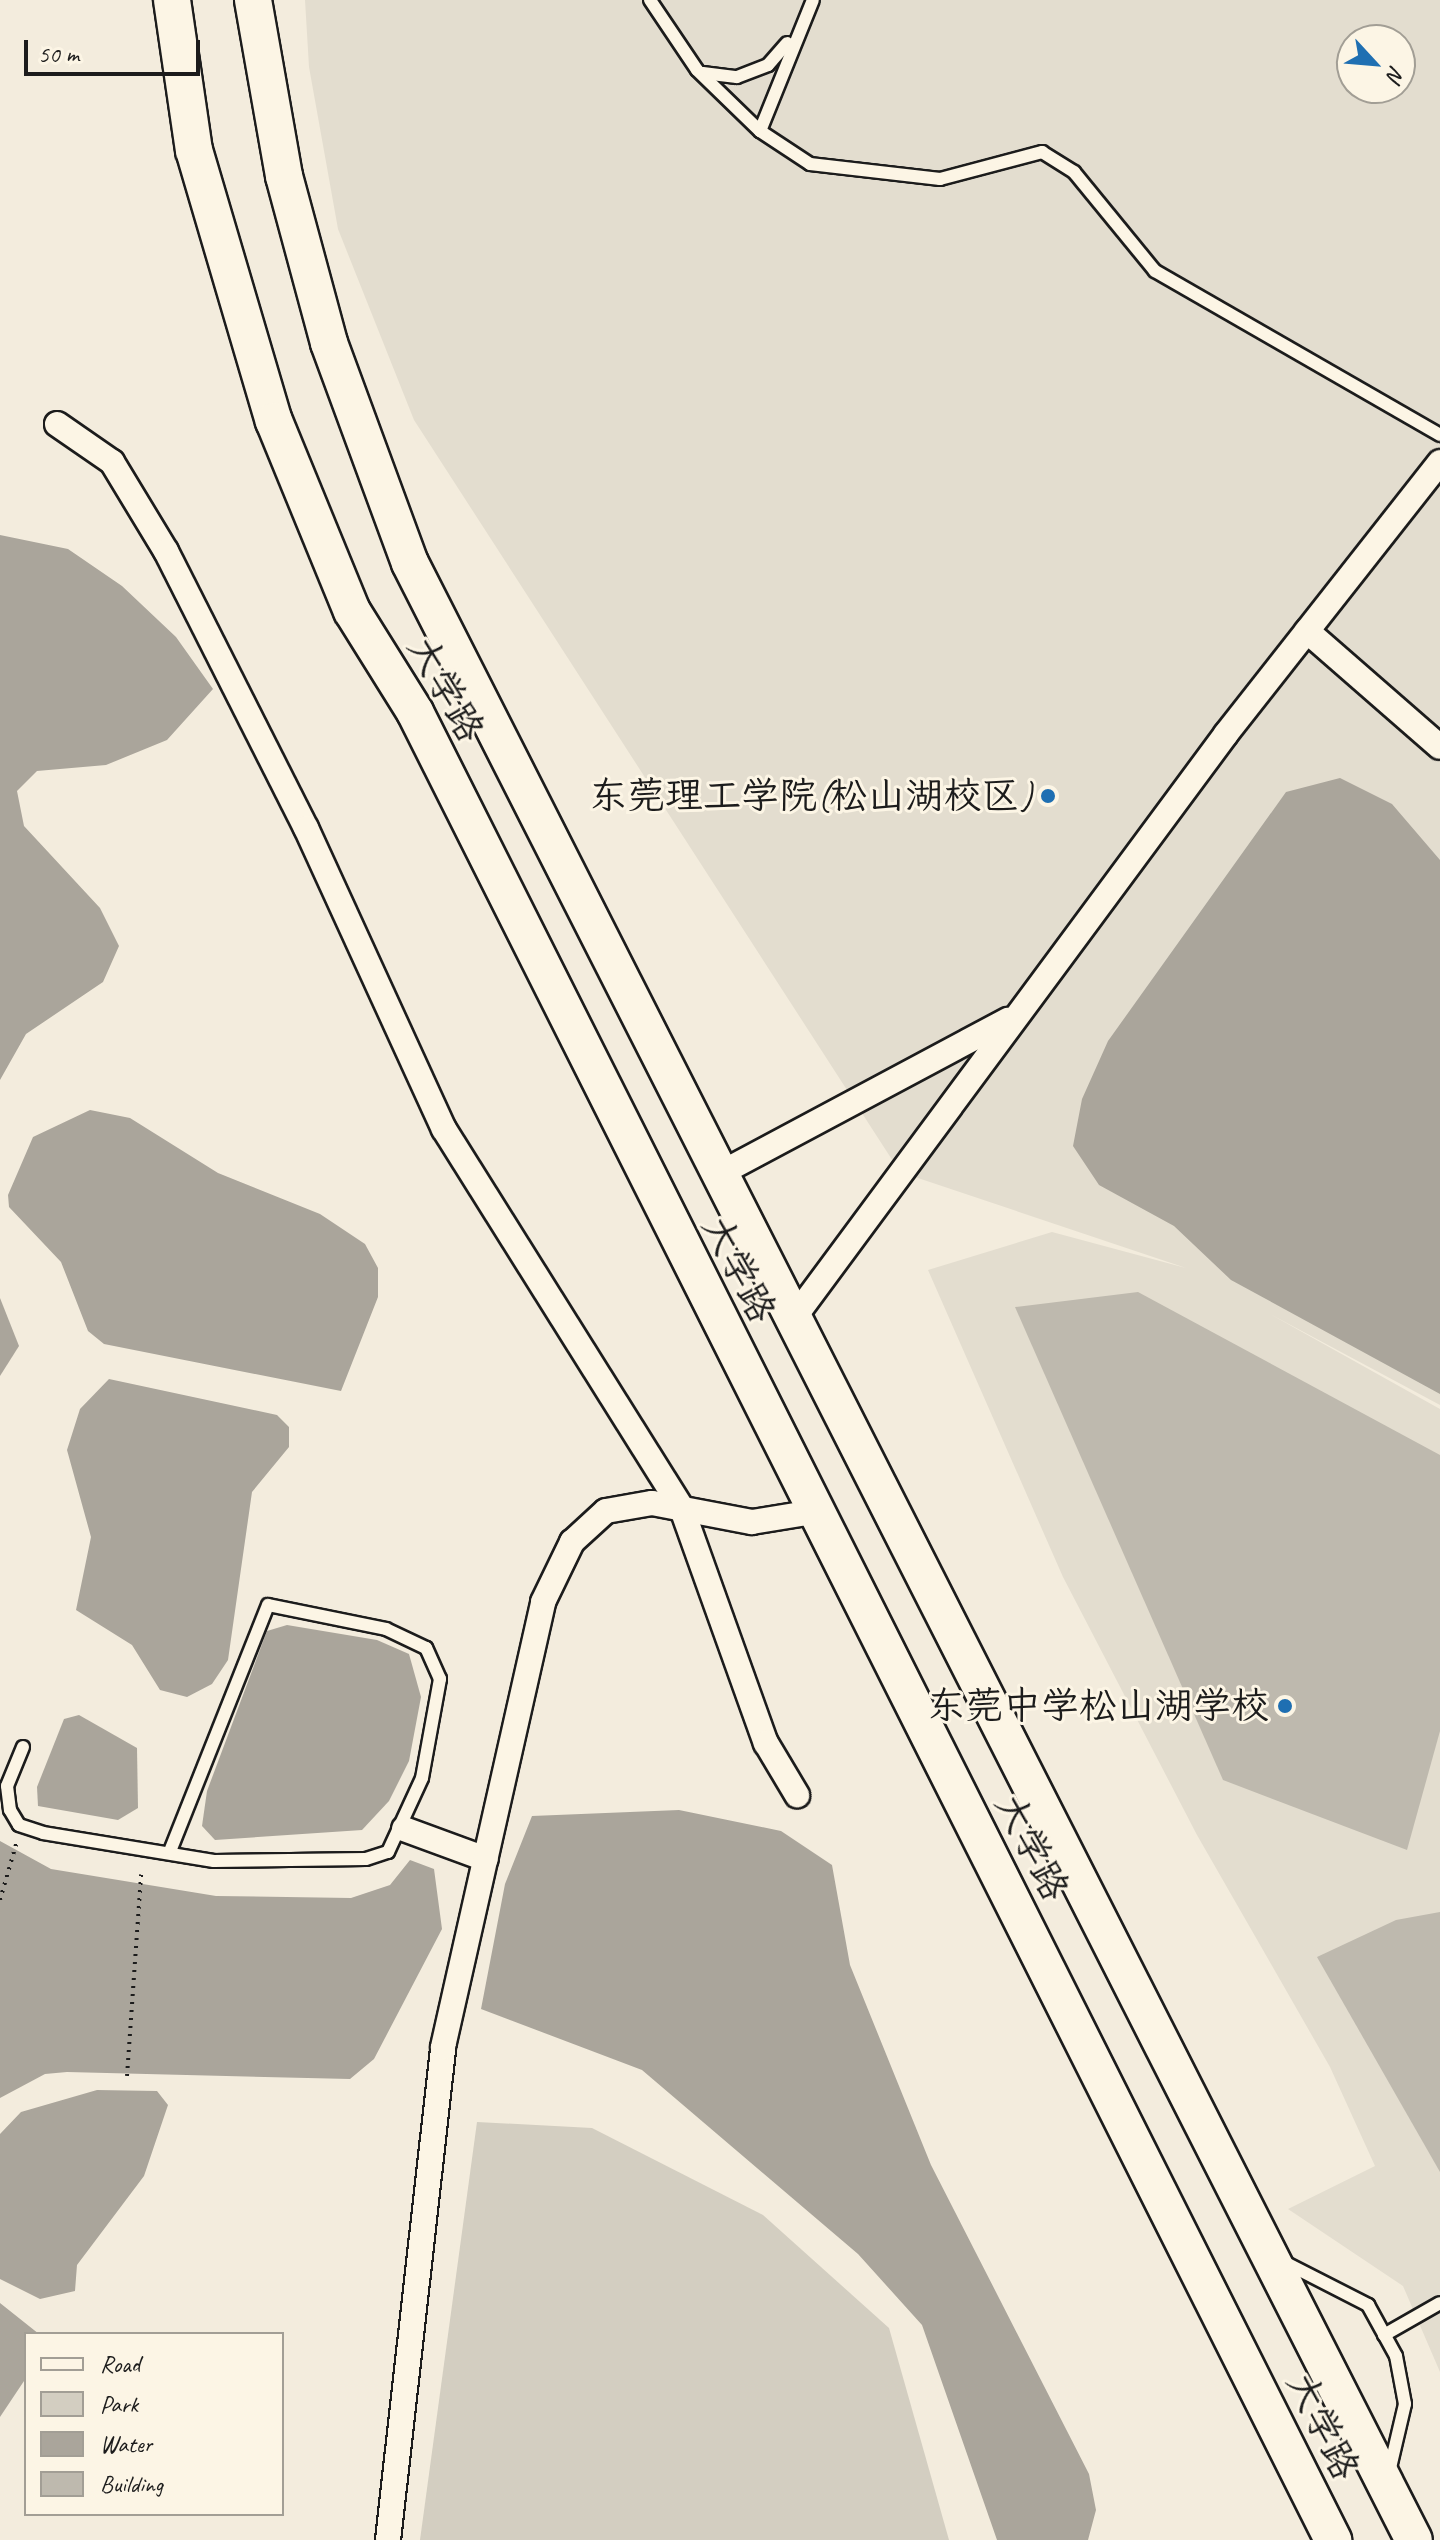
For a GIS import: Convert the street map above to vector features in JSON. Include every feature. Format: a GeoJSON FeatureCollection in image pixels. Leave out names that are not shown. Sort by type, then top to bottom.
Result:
{"type":"FeatureCollection","features":[{"type":"Feature","properties":{"kind":"main road","name":"大学路"},"geometry":{"type":"LineString","coordinates":[[172,0],[207,195],[274,421],[352,611],[415,712],[813,1512],[1333,2540]]}},
{"type":"Feature","properties":{"kind":"main road","name":"大学路"},"geometry":{"type":"LineString","coordinates":[[253,0],[284,176],[329,343],[410,563],[796,1315],[1387,2479],[1414,2540]]}},
{"type":"Feature","properties":{"kind":"street"},"geometry":{"type":"LineString","coordinates":[[57,424],[112,462],[166,551],[274,761],[444,1129],[682,1509],[766,1743],[797,1795]]}},
{"type":"Feature","properties":{"kind":"street"},"geometry":{"type":"LineString","coordinates":[[796,1315],[1014,1017],[1307,631],[1440,462]]}},
{"type":"Feature","properties":{"kind":"street"},"geometry":{"type":"LineString","coordinates":[[1307,631],[1440,747]]}},
{"type":"Feature","properties":{"kind":"street"},"geometry":{"type":"LineString","coordinates":[[723,1172],[1014,1017]]}},
{"type":"Feature","properties":{"kind":"street"},"geometry":{"type":"LineString","coordinates":[[388,2540],[443,2047],[530,1647],[558,1565],[606,1511],[652,1503],[752,1522],[813,1512]]}},
{"type":"Feature","properties":{"kind":"street"},"geometry":{"type":"LineString","coordinates":[[404,1829],[486,1859]]}},
{"type":"Feature","properties":{"kind":"lane"},"geometry":{"type":"LineString","coordinates":[[650,0],[697,70],[760,131],[810,164],[940,179],[1042,152],[1074,172],[1155,271],[1440,435]]}},
{"type":"Feature","properties":{"kind":"lane"},"geometry":{"type":"LineString","coordinates":[[760,131],[795,34],[813,0]]}},
{"type":"Feature","properties":{"kind":"lane"},"geometry":{"type":"LineString","coordinates":[[697,70],[737,77],[768,65],[795,34]]}},
{"type":"Feature","properties":{"kind":"lane"},"geometry":{"type":"LineString","coordinates":[[23,1747],[7,1786],[19,1825],[85,1843],[170,1851],[214,1861],[337,1864],[388,1852],[404,1829],[435,1723],[440,1679],[426,1648],[386,1629],[268,1605],[170,1851]]}},
{"type":"Feature","properties":{"kind":"lane"},"geometry":{"type":"LineString","coordinates":[[1275,2259],[1335,2282],[1368,2305],[1384,2335],[1405,2404],[1387,2479]]}},
{"type":"Feature","properties":{"kind":"lane"},"geometry":{"type":"LineString","coordinates":[[1384,2335],[1440,2303]]}},
{"type":"Feature","properties":{"kind":"path"},"geometry":{"type":"LineString","coordinates":[[0,1900],[18,1839]]}},
{"type":"Feature","properties":{"kind":"path"},"geometry":{"type":"LineString","coordinates":[[127,2076],[141,1874]]}},
{"type":"Feature","properties":{"kind":"shaded area","name":"东莞理工学院(松山湖校区)"},"geometry":{"type":"Polygon","coordinates":[[[305,0],[1440,0],[1440,1405],[1268,1313],[1440,1409],[1440,2372],[1403,2286],[1288,2209],[1375,2166],[1330,2067],[1197,1835],[1063,1577],[928,1270],[1052,1232],[1186,1268],[900,1172],[414,420],[338,229],[309,67],[305,0]]]}},
{"type":"Feature","properties":{"kind":"green space"},"geometry":{"type":"Polygon","coordinates":[[[477,2122],[592,2128],[763,2215],[889,2328],[949,2540],[420,2540],[477,2122]]]}},
{"type":"Feature","properties":{"kind":"water"},"geometry":{"type":"Polygon","coordinates":[[[0,535],[68,549],[122,586],[176,637],[213,689],[167,740],[106,765],[37,771],[17,791],[24,826],[100,908],[119,946],[103,982],[26,1034],[0,1080],[0,535]]]}},
{"type":"Feature","properties":{"kind":"water"},"geometry":{"type":"Polygon","coordinates":[[[1340,778],[1392,804],[1440,860],[1440,1394],[1231,1280],[1174,1226],[1099,1185],[1073,1146],[1082,1099],[1108,1041],[1286,792],[1340,778]]]}},
{"type":"Feature","properties":{"kind":"water"},"geometry":{"type":"Polygon","coordinates":[[[90,1110],[130,1118],[218,1173],[320,1214],[365,1244],[378,1268],[378,1297],[341,1391],[104,1344],[88,1331],[61,1262],[9,1207],[8,1195],[33,1137],[90,1110]]]}},
{"type":"Feature","properties":{"kind":"water"},"geometry":{"type":"Polygon","coordinates":[[[0,1298],[19,1346],[0,1376],[0,1298]]]}},
{"type":"Feature","properties":{"kind":"water"},"geometry":{"type":"Polygon","coordinates":[[[109,1379],[277,1415],[289,1427],[289,1447],[252,1492],[228,1660],[212,1684],[187,1697],[160,1690],[132,1645],[76,1610],[91,1537],[67,1450],[80,1409],[109,1379]]]}},
{"type":"Feature","properties":{"kind":"water"},"geometry":{"type":"Polygon","coordinates":[[[287,1625],[377,1640],[409,1654],[421,1697],[409,1761],[389,1801],[362,1830],[215,1840],[202,1826],[207,1791],[267,1631],[287,1625]]]}},
{"type":"Feature","properties":{"kind":"water"},"geometry":{"type":"Polygon","coordinates":[[[79,1715],[137,1748],[138,1808],[118,1820],[38,1806],[37,1787],[64,1719],[79,1715]]]}},
{"type":"Feature","properties":{"kind":"water"},"geometry":{"type":"Polygon","coordinates":[[[679,1810],[781,1831],[832,1865],[850,1965],[931,2165],[1089,2474],[1096,2510],[1088,2540],[997,2540],[922,2325],[858,2254],[642,2070],[481,2009],[505,1884],[532,1816],[679,1810]]]}},
{"type":"Feature","properties":{"kind":"water"},"geometry":{"type":"Polygon","coordinates":[[[0,1841],[51,1869],[216,1896],[351,1898],[390,1885],[410,1860],[434,1869],[442,1929],[374,2059],[350,2079],[67,2072],[45,2074],[0,2098],[0,1841]]]}},
{"type":"Feature","properties":{"kind":"water"},"geometry":{"type":"Polygon","coordinates":[[[97,2090],[157,2091],[168,2105],[144,2176],[77,2265],[75,2291],[40,2299],[0,2279],[0,2134],[21,2112],[97,2090]]]}},
{"type":"Feature","properties":{"kind":"water"},"geometry":{"type":"Polygon","coordinates":[[[0,2303],[36,2332],[24,2332],[24,2381],[0,2417],[0,2303]]]}},
{"type":"Feature","properties":{"kind":"building"},"geometry":{"type":"Polygon","coordinates":[[[1138,1292],[1440,1455],[1440,1731],[1407,1850],[1223,1780],[1015,1307],[1138,1292]]]}},
{"type":"Feature","properties":{"kind":"building"},"geometry":{"type":"Polygon","coordinates":[[[1440,1912],[1440,2172],[1317,1957],[1396,1920],[1440,1912]]]}},
{"type":"Feature","properties":{"kind":"place","name":"东莞理工学院(松山湖校区)"},"geometry":{"type":"Point","coordinates":[1048,796]}},
{"type":"Feature","properties":{"kind":"place","name":"东莞中学松山湖学校"},"geometry":{"type":"Point","coordinates":[1285,1706]}}]}
